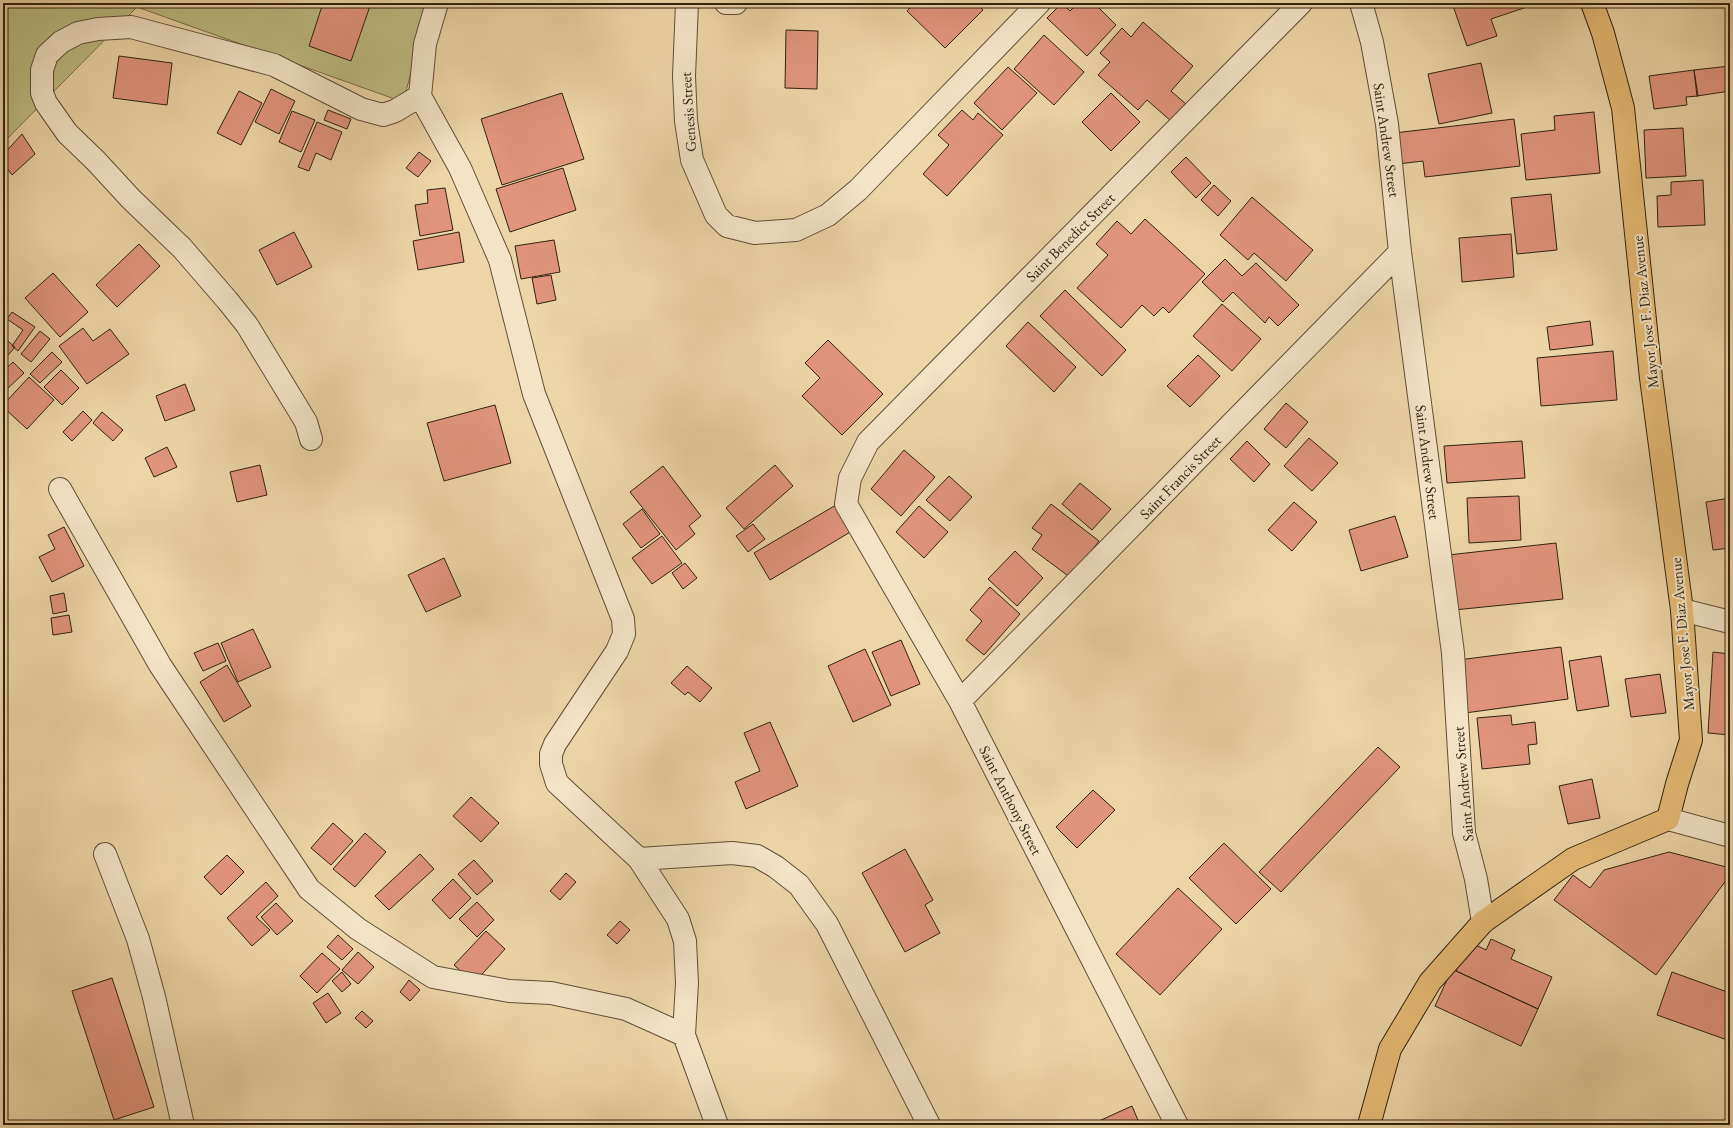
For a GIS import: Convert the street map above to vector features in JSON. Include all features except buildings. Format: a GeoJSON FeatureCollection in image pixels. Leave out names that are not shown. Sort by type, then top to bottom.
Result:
{"type":"FeatureCollection","features":[{"type":"Feature","properties":{"kind":"main road","name":"Mayor Jose F. Diaz Avenue"},"geometry":{"type":"LineString","coordinates":[[1592,3],[1603,33],[1623,108],[1651,378],[1682,610],[1691,740],[1677,784],[1668,820]]}},
{"type":"Feature","properties":{"kind":"main road"},"geometry":{"type":"LineString","coordinates":[[1369,1125],[1390,1049],[1430,982],[1483,922],[1573,859],[1668,820]]}},
{"type":"Feature","properties":{"kind":"street"},"geometry":{"type":"LineString","coordinates":[[437,3],[425,44],[420,96],[460,168],[500,260],[534,394],[623,619],[624,634],[617,651],[555,744],[551,754],[551,764],[557,783],[639,858],[678,919],[685,941],[687,982],[684,1035],[717,1125]]}},
{"type":"Feature","properties":{"kind":"street","name":"Genesis Street"},"geometry":{"type":"LineString","coordinates":[[686,3],[684,76],[686,121],[692,160],[716,215],[727,226],[755,233],[796,230],[828,215],[858,190],[1040,3]]}},
{"type":"Feature","properties":{"kind":"street"},"geometry":{"type":"LineString","coordinates":[[726,3],[736,3]]}},
{"type":"Feature","properties":{"kind":"street","name":"Saint Benedict Street"},"geometry":{"type":"LineString","coordinates":[[850,478],[868,442],[1300,3]]}},
{"type":"Feature","properties":{"kind":"street","name":"Saint Andrew Street"},"geometry":{"type":"LineString","coordinates":[[1361,3],[1372,42],[1387,124],[1400,252],[1453,653],[1464,833],[1476,879],[1483,922]]}},
{"type":"Feature","properties":{"kind":"street"},"geometry":{"type":"LineString","coordinates":[[311,438],[306,422],[247,325],[182,248],[131,199],[96,161],[67,133],[46,103],[42,93],[42,70],[48,55],[61,42],[78,33],[98,29],[131,27],[274,65],[362,109],[383,115],[395,111],[420,96]]}},
{"type":"Feature","properties":{"kind":"street","name":"Saint Francis Street"},"geometry":{"type":"LineString","coordinates":[[960,701],[1400,252]]}},
{"type":"Feature","properties":{"kind":"street","name":"Saint Anthony Street"},"geometry":{"type":"LineString","coordinates":[[850,478],[846,504],[960,701],[1178,1125]]}},
{"type":"Feature","properties":{"kind":"street"},"geometry":{"type":"LineString","coordinates":[[60,489],[160,664],[309,889],[358,929],[432,977],[509,991],[551,993],[626,1009],[684,1035]]}},
{"type":"Feature","properties":{"kind":"street"},"geometry":{"type":"LineString","coordinates":[[1682,610],[1730,622]]}},
{"type":"Feature","properties":{"kind":"street"},"geometry":{"type":"LineString","coordinates":[[1668,820],[1730,836]]}},
{"type":"Feature","properties":{"kind":"street"},"geometry":{"type":"LineString","coordinates":[[639,858],[732,853],[757,856],[776,867],[799,885],[827,924],[929,1125]]}},
{"type":"Feature","properties":{"kind":"street"},"geometry":{"type":"LineString","coordinates":[[105,854],[138,939],[154,997],[183,1125]]}},
{"type":"Feature","properties":{"kind":"shaded area"},"geometry":{"type":"Polygon","coordinates":[[[3,3],[430,3],[403,102],[137,7],[3,143],[3,3]]]}}]}
